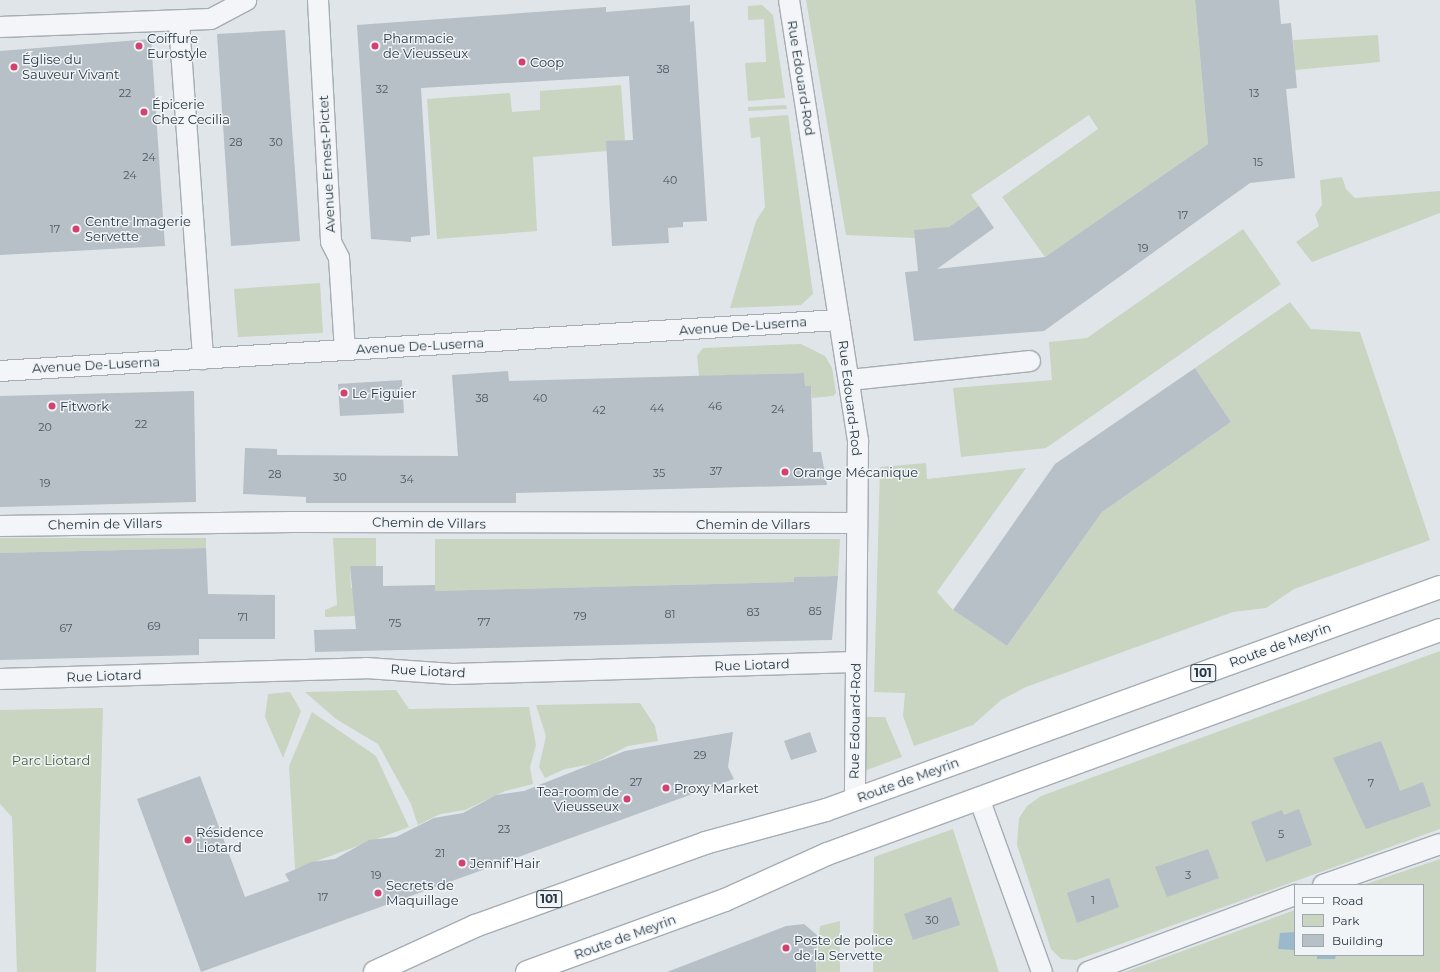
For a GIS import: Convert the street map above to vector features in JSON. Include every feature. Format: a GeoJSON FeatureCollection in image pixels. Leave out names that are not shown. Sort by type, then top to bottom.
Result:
{"type":"FeatureCollection","features":[{"type":"Feature","properties":{"kind":"main road","name":"Route de Meyrin"},"geometry":{"type":"LineString","coordinates":[[375,972],[475,926],[693,848],[854,800],[1440,587]]}},
{"type":"Feature","properties":{"kind":"main road","name":"Route de Meyrin"},"geometry":{"type":"LineString","coordinates":[[527,972],[725,900],[826,854],[982,804],[1440,630]]}},
{"type":"Feature","properties":{"kind":"street"},"geometry":{"type":"LineString","coordinates":[[0,27],[179,22],[211,19],[246,0]]}},
{"type":"Feature","properties":{"kind":"street","name":"Avenue Ernest-Pictet"},"geometry":{"type":"LineString","coordinates":[[318,0],[332,242],[339,258],[345,350]]}},
{"type":"Feature","properties":{"kind":"street","name":"Rue Edouard-Rod"},"geometry":{"type":"LineString","coordinates":[[789,0],[839,320],[850,380],[858,441],[854,800]]}},
{"type":"Feature","properties":{"kind":"street"},"geometry":{"type":"LineString","coordinates":[[179,22],[203,359]]}},
{"type":"Feature","properties":{"kind":"street","name":"Avenue De-Luserna"},"geometry":{"type":"LineString","coordinates":[[0,371],[839,320]]}},
{"type":"Feature","properties":{"kind":"street"},"geometry":{"type":"LineString","coordinates":[[850,380],[1030,361]]}},
{"type":"Feature","properties":{"kind":"street","name":"Chemin de Villars"},"geometry":{"type":"LineString","coordinates":[[0,526],[292,522],[857,523]]}},
{"type":"Feature","properties":{"kind":"street","name":"Rue Liotard"},"geometry":{"type":"LineString","coordinates":[[0,679],[366,668],[453,674],[856,662]]}},
{"type":"Feature","properties":{"kind":"street"},"geometry":{"type":"LineString","coordinates":[[982,804],[1042,972]]}},
{"type":"Feature","properties":{"kind":"street"},"geometry":{"type":"LineString","coordinates":[[1326,884],[1440,844]]}},
{"type":"Feature","properties":{"kind":"street"},"geometry":{"type":"LineString","coordinates":[[1088,972],[1294,895]]}},
{"type":"Feature","properties":{"kind":"green space"},"geometry":{"type":"Polygon","coordinates":[[[806,0],[1195,0],[1208,144],[1045,257],[1002,197],[1098,129],[1089,115],[971,195],[979,206],[949,227],[915,238],[846,235],[806,0]]]}},
{"type":"Feature","properties":{"kind":"green space"},"geometry":{"type":"Polygon","coordinates":[[[762,5],[773,15],[785,98],[748,101],[745,63],[766,62],[764,19],[748,20],[748,6],[762,5]]]}},
{"type":"Feature","properties":{"kind":"green space"},"geometry":{"type":"Polygon","coordinates":[[[1378,35],[1380,62],[1295,70],[1293,40],[1378,35]]]}},
{"type":"Feature","properties":{"kind":"green space"},"geometry":{"type":"Polygon","coordinates":[[[621,85],[625,140],[607,151],[533,157],[537,231],[437,239],[427,99],[510,93],[512,112],[540,110],[540,91],[621,85]]]}},
{"type":"Feature","properties":{"kind":"green space"},"geometry":{"type":"Polygon","coordinates":[[[786,105],[787,109],[748,111],[748,107],[786,105]]]}},
{"type":"Feature","properties":{"kind":"green space"},"geometry":{"type":"Polygon","coordinates":[[[788,115],[813,294],[801,305],[730,308],[756,221],[765,207],[760,137],[751,138],[749,118],[788,115]]]}},
{"type":"Feature","properties":{"kind":"green space"},"geometry":{"type":"Polygon","coordinates":[[[1342,177],[1346,189],[1355,198],[1440,191],[1440,213],[1312,262],[1296,242],[1319,226],[1315,215],[1322,205],[1320,180],[1342,177]]]}},
{"type":"Feature","properties":{"kind":"green space"},"geometry":{"type":"Polygon","coordinates":[[[1243,229],[1281,284],[1046,448],[961,457],[953,388],[1052,380],[1049,342],[1087,338],[1243,229]]]}},
{"type":"Feature","properties":{"kind":"green space"},"geometry":{"type":"Polygon","coordinates":[[[320,283],[323,333],[238,337],[234,289],[320,283]]]}},
{"type":"Feature","properties":{"kind":"green space"},"geometry":{"type":"Polygon","coordinates":[[[1290,302],[1311,329],[1360,332],[1430,540],[1294,589],[1266,608],[1233,612],[1026,687],[1001,700],[973,725],[914,746],[903,716],[905,693],[874,692],[880,467],[926,463],[927,479],[1026,468],[937,592],[953,610],[1007,646],[1102,512],[1231,422],[1195,368],[1290,302]]]}},
{"type":"Feature","properties":{"kind":"green space"},"geometry":{"type":"Polygon","coordinates":[[[801,344],[825,356],[832,368],[836,393],[833,396],[812,398],[811,386],[805,386],[804,373],[699,376],[697,356],[703,348],[801,344]]]}},
{"type":"Feature","properties":{"kind":"green space"},"geometry":{"type":"Polygon","coordinates":[[[0,538],[206,538],[206,548],[0,553],[0,538]]]}},
{"type":"Feature","properties":{"kind":"green space"},"geometry":{"type":"Polygon","coordinates":[[[333,538],[376,538],[376,566],[350,567],[351,588],[358,588],[355,616],[325,617],[325,610],[337,605],[333,538]]]}},
{"type":"Feature","properties":{"kind":"green space"},"geometry":{"type":"Polygon","coordinates":[[[435,539],[840,539],[838,576],[795,577],[794,582],[435,591],[435,539]]]}},
{"type":"Feature","properties":{"kind":"green space"},"geometry":{"type":"Polygon","coordinates":[[[1440,651],[1440,829],[1076,960],[1061,959],[1051,949],[1017,845],[1019,818],[1027,806],[1041,796],[1440,651]]]}},
{"type":"Feature","properties":{"kind":"green space"},"geometry":{"type":"Polygon","coordinates":[[[396,690],[409,709],[529,707],[536,745],[530,767],[533,784],[505,791],[465,810],[440,814],[418,825],[411,804],[378,744],[336,719],[305,692],[396,690]]]}},
{"type":"Feature","properties":{"kind":"green space"},"geometry":{"type":"Polygon","coordinates":[[[290,692],[301,711],[283,758],[265,717],[268,694],[290,692]]]}},
{"type":"Feature","properties":{"kind":"green space"},"geometry":{"type":"Polygon","coordinates":[[[640,703],[655,726],[658,741],[628,746],[592,764],[565,769],[545,778],[539,767],[546,736],[536,705],[640,703]]]}},
{"type":"Feature","properties":{"kind":"green space","name":"Parc Liotard"},"geometry":{"type":"Polygon","coordinates":[[[103,708],[96,972],[17,972],[12,817],[0,804],[0,710],[103,708]]]}},
{"type":"Feature","properties":{"kind":"green space"},"geometry":{"type":"Polygon","coordinates":[[[312,712],[376,756],[409,827],[295,869],[289,766],[312,712]]]}},
{"type":"Feature","properties":{"kind":"green space"},"geometry":{"type":"Polygon","coordinates":[[[865,717],[885,717],[902,757],[864,771],[865,717]]]}},
{"type":"Feature","properties":{"kind":"green space"},"geometry":{"type":"Polygon","coordinates":[[[953,829],[999,972],[873,972],[874,857],[953,829]]]}},
{"type":"Feature","properties":{"kind":"green space"},"geometry":{"type":"Polygon","coordinates":[[[1440,859],[1440,972],[1125,972],[1294,910],[1294,956],[1424,956],[1424,884],[1366,884],[1440,859]]]}},
{"type":"Feature","properties":{"kind":"green space"},"geometry":{"type":"Polygon","coordinates":[[[840,921],[840,972],[816,972],[820,926],[840,921]]]}},
{"type":"Feature","properties":{"kind":"water"},"geometry":{"type":"Polygon","coordinates":[[[1294,932],[1294,950],[1278,949],[1280,933],[1294,932]]]}},
{"type":"Feature","properties":{"kind":"water"},"geometry":{"type":"Polygon","coordinates":[[[1317,956],[1336,956],[1335,959],[1317,959],[1317,956]]]}},
{"type":"Feature","properties":{"kind":"building"},"geometry":{"type":"Polygon","coordinates":[[[1195,0],[1279,0],[1281,24],[1291,23],[1297,88],[1286,89],[1295,178],[1250,183],[1044,331],[914,341],[905,272],[918,271],[914,230],[949,227],[979,206],[994,228],[937,269],[1045,257],[1208,144],[1195,0]]]}},
{"type":"Feature","properties":{"kind":"building"},"geometry":{"type":"Polygon","coordinates":[[[690,5],[690,22],[694,21],[707,221],[683,222],[683,227],[668,228],[669,243],[612,246],[606,141],[633,140],[629,76],[421,88],[430,235],[411,237],[411,242],[371,239],[357,25],[606,7],[606,12],[690,5]]]}},
{"type":"Feature","properties":{"kind":"building"},"geometry":{"type":"Polygon","coordinates":[[[285,30],[300,241],[231,246],[217,34],[285,30]]]}},
{"type":"Feature","properties":{"kind":"building"},"geometry":{"type":"Polygon","coordinates":[[[151,39],[165,246],[0,255],[0,51],[151,39]]]}},
{"type":"Feature","properties":{"kind":"building"},"geometry":{"type":"Polygon","coordinates":[[[1195,368],[1231,422],[1102,512],[1007,646],[953,610],[1055,464],[1195,368]]]}},
{"type":"Feature","properties":{"kind":"building"},"geometry":{"type":"Polygon","coordinates":[[[508,371],[509,381],[804,373],[805,386],[811,386],[813,452],[821,452],[827,485],[516,493],[516,503],[306,503],[306,497],[243,494],[245,448],[277,449],[277,455],[458,456],[452,375],[508,371]]]}},
{"type":"Feature","properties":{"kind":"building"},"geometry":{"type":"Polygon","coordinates":[[[402,380],[404,413],[340,416],[338,384],[402,380]]]}},
{"type":"Feature","properties":{"kind":"building"},"geometry":{"type":"Polygon","coordinates":[[[194,391],[196,502],[0,507],[0,396],[194,391]]]}},
{"type":"Feature","properties":{"kind":"building"},"geometry":{"type":"Polygon","coordinates":[[[206,548],[208,594],[275,595],[275,639],[199,639],[199,655],[0,660],[0,553],[206,548]]]}},
{"type":"Feature","properties":{"kind":"building"},"geometry":{"type":"Polygon","coordinates":[[[350,566],[383,566],[383,586],[435,585],[435,591],[794,582],[794,577],[838,576],[832,640],[315,652],[314,630],[356,629],[350,566]]]}},
{"type":"Feature","properties":{"kind":"building"},"geometry":{"type":"Polygon","coordinates":[[[733,732],[728,767],[734,779],[201,972],[137,799],[200,776],[245,897],[289,881],[285,874],[311,862],[335,859],[369,840],[396,837],[434,818],[463,813],[496,795],[524,791],[625,751],[733,732]]]}},
{"type":"Feature","properties":{"kind":"building"},"geometry":{"type":"Polygon","coordinates":[[[810,732],[817,752],[791,760],[784,741],[810,732]]]}},
{"type":"Feature","properties":{"kind":"building"},"geometry":{"type":"Polygon","coordinates":[[[1381,741],[1400,791],[1423,782],[1431,806],[1366,829],[1333,758],[1381,741]]]}},
{"type":"Feature","properties":{"kind":"building"},"geometry":{"type":"Polygon","coordinates":[[[1299,809],[1312,845],[1266,862],[1251,822],[1282,810],[1284,815],[1299,809]]]}},
{"type":"Feature","properties":{"kind":"building"},"geometry":{"type":"Polygon","coordinates":[[[1208,849],[1219,878],[1167,897],[1155,867],[1208,849]]]}},
{"type":"Feature","properties":{"kind":"building"},"geometry":{"type":"Polygon","coordinates":[[[1109,878],[1119,907],[1077,923],[1067,893],[1109,878]]]}},
{"type":"Feature","properties":{"kind":"building"},"geometry":{"type":"Polygon","coordinates":[[[951,897],[960,925],[913,940],[904,914],[951,897]]]}},
{"type":"Feature","properties":{"kind":"building"},"geometry":{"type":"Polygon","coordinates":[[[804,924],[817,935],[816,972],[667,972],[786,926],[804,924]]]}},
{"type":"Feature","properties":{"kind":"place","name":"Coiffure Eurostyle"},"geometry":{"type":"Point","coordinates":[139,46]}},
{"type":"Feature","properties":{"kind":"place","name":"Pharmacie de Vieusseux"},"geometry":{"type":"Point","coordinates":[375,46]}},
{"type":"Feature","properties":{"kind":"place","name":"Coop"},"geometry":{"type":"Point","coordinates":[522,62]}},
{"type":"Feature","properties":{"kind":"place","name":"Église du Sauveur Vivant"},"geometry":{"type":"Point","coordinates":[14,67]}},
{"type":"Feature","properties":{"kind":"place","name":"Épicerie Chez Cecilia"},"geometry":{"type":"Point","coordinates":[144,112]}},
{"type":"Feature","properties":{"kind":"place","name":"Centre Imagerie Servette"},"geometry":{"type":"Point","coordinates":[76,229]}},
{"type":"Feature","properties":{"kind":"place","name":"Le Figuier"},"geometry":{"type":"Point","coordinates":[344,393]}},
{"type":"Feature","properties":{"kind":"place","name":"Fitwork"},"geometry":{"type":"Point","coordinates":[52,406]}},
{"type":"Feature","properties":{"kind":"place","name":"Orange Mécanique"},"geometry":{"type":"Point","coordinates":[785,472]}},
{"type":"Feature","properties":{"kind":"place","name":"Proxy Market"},"geometry":{"type":"Point","coordinates":[666,788]}},
{"type":"Feature","properties":{"kind":"place","name":"Tea-room de Vieusseux"},"geometry":{"type":"Point","coordinates":[627,799]}},
{"type":"Feature","properties":{"kind":"place","name":"Résidence Liotard"},"geometry":{"type":"Point","coordinates":[188,840]}},
{"type":"Feature","properties":{"kind":"place","name":"Jennif’Hair"},"geometry":{"type":"Point","coordinates":[462,863]}},
{"type":"Feature","properties":{"kind":"place","name":"Secrets de Maquillage"},"geometry":{"type":"Point","coordinates":[378,893]}},
{"type":"Feature","properties":{"kind":"place","name":"Poste de police de la Servette"},"geometry":{"type":"Point","coordinates":[786,948]}}]}
